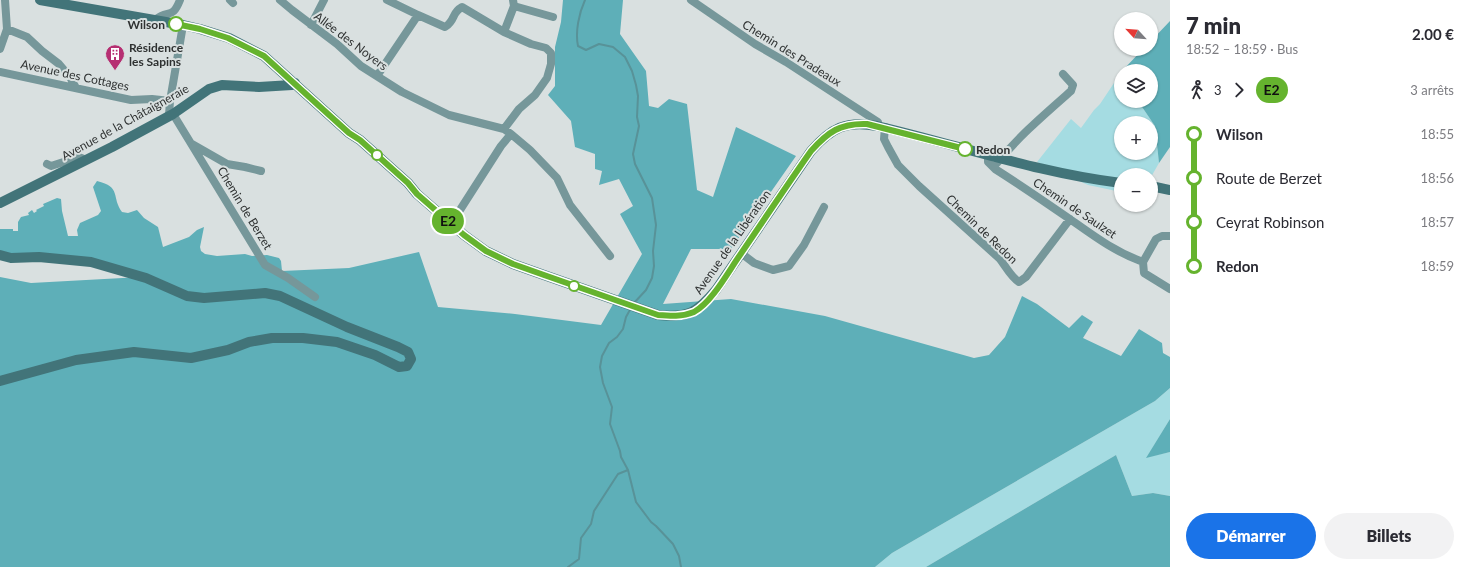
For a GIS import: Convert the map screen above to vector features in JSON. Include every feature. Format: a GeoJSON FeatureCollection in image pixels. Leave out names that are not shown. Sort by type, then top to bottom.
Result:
{"type":"FeatureCollection","features":[{"type":"Feature","properties":{"kind":"main road","name":"Avenue de la Libération"},"geometry":{"type":"LineString","coordinates":[[42,0],[200,29],[228,38],[264,56],[349,133],[360,140],[408,183],[417,194],[475,244],[498,257],[658,315],[672,317],[684,315],[694,312],[703,305],[716,290],[811,151],[823,137],[836,129],[847,125],[861,124],[881,127],[1075,176],[1114,182]]}},
{"type":"Feature","properties":{"kind":"main road"},"geometry":{"type":"LineString","coordinates":[[267,86],[273,77],[276,67]]}},
{"type":"Feature","properties":{"kind":"main road","name":"Avenue de la Châtaigneraie"},"geometry":{"type":"LineString","coordinates":[[0,203],[86,160],[171,114],[209,90],[222,85],[267,86],[292,85],[295,83]]}},
{"type":"Feature","properties":{"kind":"main road"},"geometry":{"type":"LineString","coordinates":[[1158,187],[1170,190]]}},
{"type":"Feature","properties":{"kind":"main road"},"geometry":{"type":"LineString","coordinates":[[0,255],[11,258],[39,256],[91,262],[146,278],[187,296],[204,298],[265,293],[280,296],[347,327],[398,347],[408,352],[411,359],[407,366],[400,367],[375,355],[337,342],[303,338],[272,338],[249,342],[228,350],[191,358],[134,352],[76,360],[0,381]]}},
{"type":"Feature","properties":{"kind":"street"},"geometry":{"type":"LineString","coordinates":[[0,49],[6,29],[5,0]]}},
{"type":"Feature","properties":{"kind":"street"},"geometry":{"type":"LineString","coordinates":[[155,20],[162,15],[174,12],[180,0]]}},
{"type":"Feature","properties":{"kind":"street","name":"Allée des Noyers"},"geometry":{"type":"LineString","coordinates":[[280,0],[337,44],[361,66],[402,92],[449,115],[508,132]]}},
{"type":"Feature","properties":{"kind":"street"},"geometry":{"type":"LineString","coordinates":[[311,25],[324,0]]}},
{"type":"Feature","properties":{"kind":"street"},"geometry":{"type":"LineString","coordinates":[[387,0],[445,27],[451,24],[456,10],[462,7],[504,32],[531,44],[546,48],[551,54],[551,64],[547,78],[535,96],[520,109],[501,146],[451,224]]}},
{"type":"Feature","properties":{"kind":"street","name":"Chemin des Pradeaux"},"geometry":{"type":"LineString","coordinates":[[691,0],[749,40],[786,62],[856,108],[873,117],[881,127]]}},
{"type":"Feature","properties":{"kind":"street"},"geometry":{"type":"LineString","coordinates":[[504,32],[514,3],[553,17]]}},
{"type":"Feature","properties":{"kind":"street"},"geometry":{"type":"LineString","coordinates":[[377,76],[418,15]]}},
{"type":"Feature","properties":{"kind":"street"},"geometry":{"type":"LineString","coordinates":[[171,114],[170,101],[183,25]]}},
{"type":"Feature","properties":{"kind":"street"},"geometry":{"type":"LineString","coordinates":[[6,29],[27,36],[42,51],[59,64],[70,77],[76,88]]}},
{"type":"Feature","properties":{"kind":"street","name":"Avenue des Cottages"},"geometry":{"type":"LineString","coordinates":[[0,72],[131,100],[152,98],[170,101]]}},
{"type":"Feature","properties":{"kind":"street"},"geometry":{"type":"LineString","coordinates":[[995,169],[996,164],[1001,158],[1033,124],[1071,91],[1073,85],[1063,74]]}},
{"type":"Feature","properties":{"kind":"street","name":"Chemin de Berzet"},"geometry":{"type":"LineString","coordinates":[[171,114],[192,144],[265,265],[288,278],[315,297]]}},
{"type":"Feature","properties":{"kind":"street","name":"Chemin de Redon"},"geometry":{"type":"LineString","coordinates":[[881,127],[886,143],[898,165],[919,186],[1000,259],[1010,271],[1014,279],[1019,282],[1026,277],[1070,219]]}},
{"type":"Feature","properties":{"kind":"street"},"geometry":{"type":"LineString","coordinates":[[508,132],[530,150],[556,178],[570,205],[610,256]]}},
{"type":"Feature","properties":{"kind":"street"},"geometry":{"type":"LineString","coordinates":[[192,144],[227,164],[245,167],[261,172]]}},
{"type":"Feature","properties":{"kind":"street","name":"Chemin de Saulzet"},"geometry":{"type":"LineString","coordinates":[[988,155],[988,162],[995,169],[1070,219],[1101,242],[1122,254],[1143,262]]}},
{"type":"Feature","properties":{"kind":"street"},"geometry":{"type":"LineString","coordinates":[[47,164],[51,166],[79,157],[86,160]]}},
{"type":"Feature","properties":{"kind":"street"},"geometry":{"type":"LineString","coordinates":[[741,253],[754,263],[773,270],[789,266],[804,245],[824,207]]}},
{"type":"Feature","properties":{"kind":"street"},"geometry":{"type":"LineString","coordinates":[[1170,236],[1162,236],[1156,239],[1143,262],[1144,273],[1170,289]]}},
{"type":"Feature","properties":{"kind":"shaded area"},"geometry":{"type":"Polygon","coordinates":[[[563,0],[623,0],[620,34],[646,71],[649,106],[658,108],[669,99],[687,104],[697,190],[713,197],[736,127],[796,156],[731,249],[691,249],[663,304],[731,299],[825,316],[974,358],[989,355],[1005,337],[1022,296],[1037,304],[1069,328],[1082,315],[1093,322],[1083,338],[1121,356],[1139,329],[1162,343],[1163,353],[1170,357],[1170,388],[1155,401],[892,553],[875,567],[0,567],[0,277],[31,283],[141,277],[117,269],[0,255],[0,229],[13,229],[13,231],[18,231],[18,222],[21,217],[29,215],[28,213],[32,210],[34,213],[37,211],[36,210],[44,206],[43,204],[57,198],[61,199],[62,211],[68,236],[78,236],[77,230],[80,223],[98,215],[101,211],[93,187],[97,181],[105,183],[113,189],[122,212],[128,213],[137,210],[144,218],[158,227],[163,247],[189,237],[197,230],[204,227],[200,247],[201,251],[205,254],[217,256],[245,254],[252,256],[267,255],[279,258],[281,261],[282,271],[349,268],[419,252],[438,307],[515,314],[601,325],[642,254],[620,214],[633,206],[619,179],[599,185],[602,171],[595,169],[595,154],[575,147],[571,121],[548,95],[555,86],[555,47],[561,22],[563,0]]]}},
{"type":"Feature","properties":{"kind":"shaded area"},"geometry":{"type":"Polygon","coordinates":[[[1170,21],[1170,147],[1159,163],[1158,116],[1148,116],[1143,108],[1158,108],[1158,64],[1129,64],[1136,56],[1158,56],[1158,34],[1170,21]]]}},
{"type":"Feature","properties":{"kind":"shaded area"},"geometry":{"type":"Polygon","coordinates":[[[1114,83],[1114,108],[1143,108],[1148,116],[1114,116],[1114,160],[1158,160],[1158,154],[1159,163],[1156,168],[1114,168],[1114,191],[1088,185],[1037,162],[1071,119],[1081,128],[1100,104],[1114,83]]]}},
{"type":"Feature","properties":{"kind":"shaded area"},"geometry":{"type":"Polygon","coordinates":[[[1170,388],[1170,419],[1147,457],[1170,452],[1170,496],[1153,493],[1132,496],[1116,455],[926,567],[875,567],[892,553],[1155,401],[1170,388]]]}},
{"type":"Feature","properties":{"kind":"shaded area"},"geometry":{"type":"Polygon","coordinates":[[[1170,419],[1170,452],[1146,458],[1170,419]]]}},
{"type":"Feature","properties":{"kind":"shaded area"},"geometry":{"type":"Polygon","coordinates":[[[1116,455],[1132,496],[1153,493],[1170,496],[1170,567],[926,567],[1116,455]]]}},
{"type":"Feature","properties":{"kind":"waterway"},"geometry":{"type":"LineString","coordinates":[[585,0],[578,23],[578,46],[586,50],[599,44],[613,47],[625,57],[632,71],[638,96],[637,117],[639,126],[633,154],[635,164],[652,198],[656,225],[652,278],[646,290],[634,303]]}},
{"type":"Feature","properties":{"kind":"waterway"},"geometry":{"type":"LineString","coordinates":[[631,308],[626,317],[623,329],[617,337],[609,343],[602,356],[600,367],[603,383],[612,407],[610,424],[621,457],[628,470],[636,502],[651,522],[673,544],[679,556],[681,567]]}},
{"type":"Feature","properties":{"kind":"waterway"},"geometry":{"type":"LineString","coordinates":[[568,567],[579,559],[581,538],[591,524],[594,511],[618,474],[628,470]]}},
{"type":"Feature","properties":{"kind":"bus line","name":"E2"},"geometry":{"type":"LineString","coordinates":[[176,24],[216,33],[241,43],[264,56],[349,133],[360,140],[408,183],[417,194],[440,215],[475,244],[486,251],[513,264],[658,315],[672,317],[684,315],[694,312],[703,305],[716,290],[811,151],[823,137],[836,129],[847,125],[867,124],[965,149]]}},
{"type":"Feature","properties":{"kind":"place","name":"Wilson"},"geometry":{"type":"Point","coordinates":[176,24]}},
{"type":"Feature","properties":{"kind":"place","name":"Résidence les Sapins"},"geometry":{"type":"Point","coordinates":[115,71]}},
{"type":"Feature","properties":{"kind":"place","name":"Redon"},"geometry":{"type":"Point","coordinates":[965,149]}}]}
